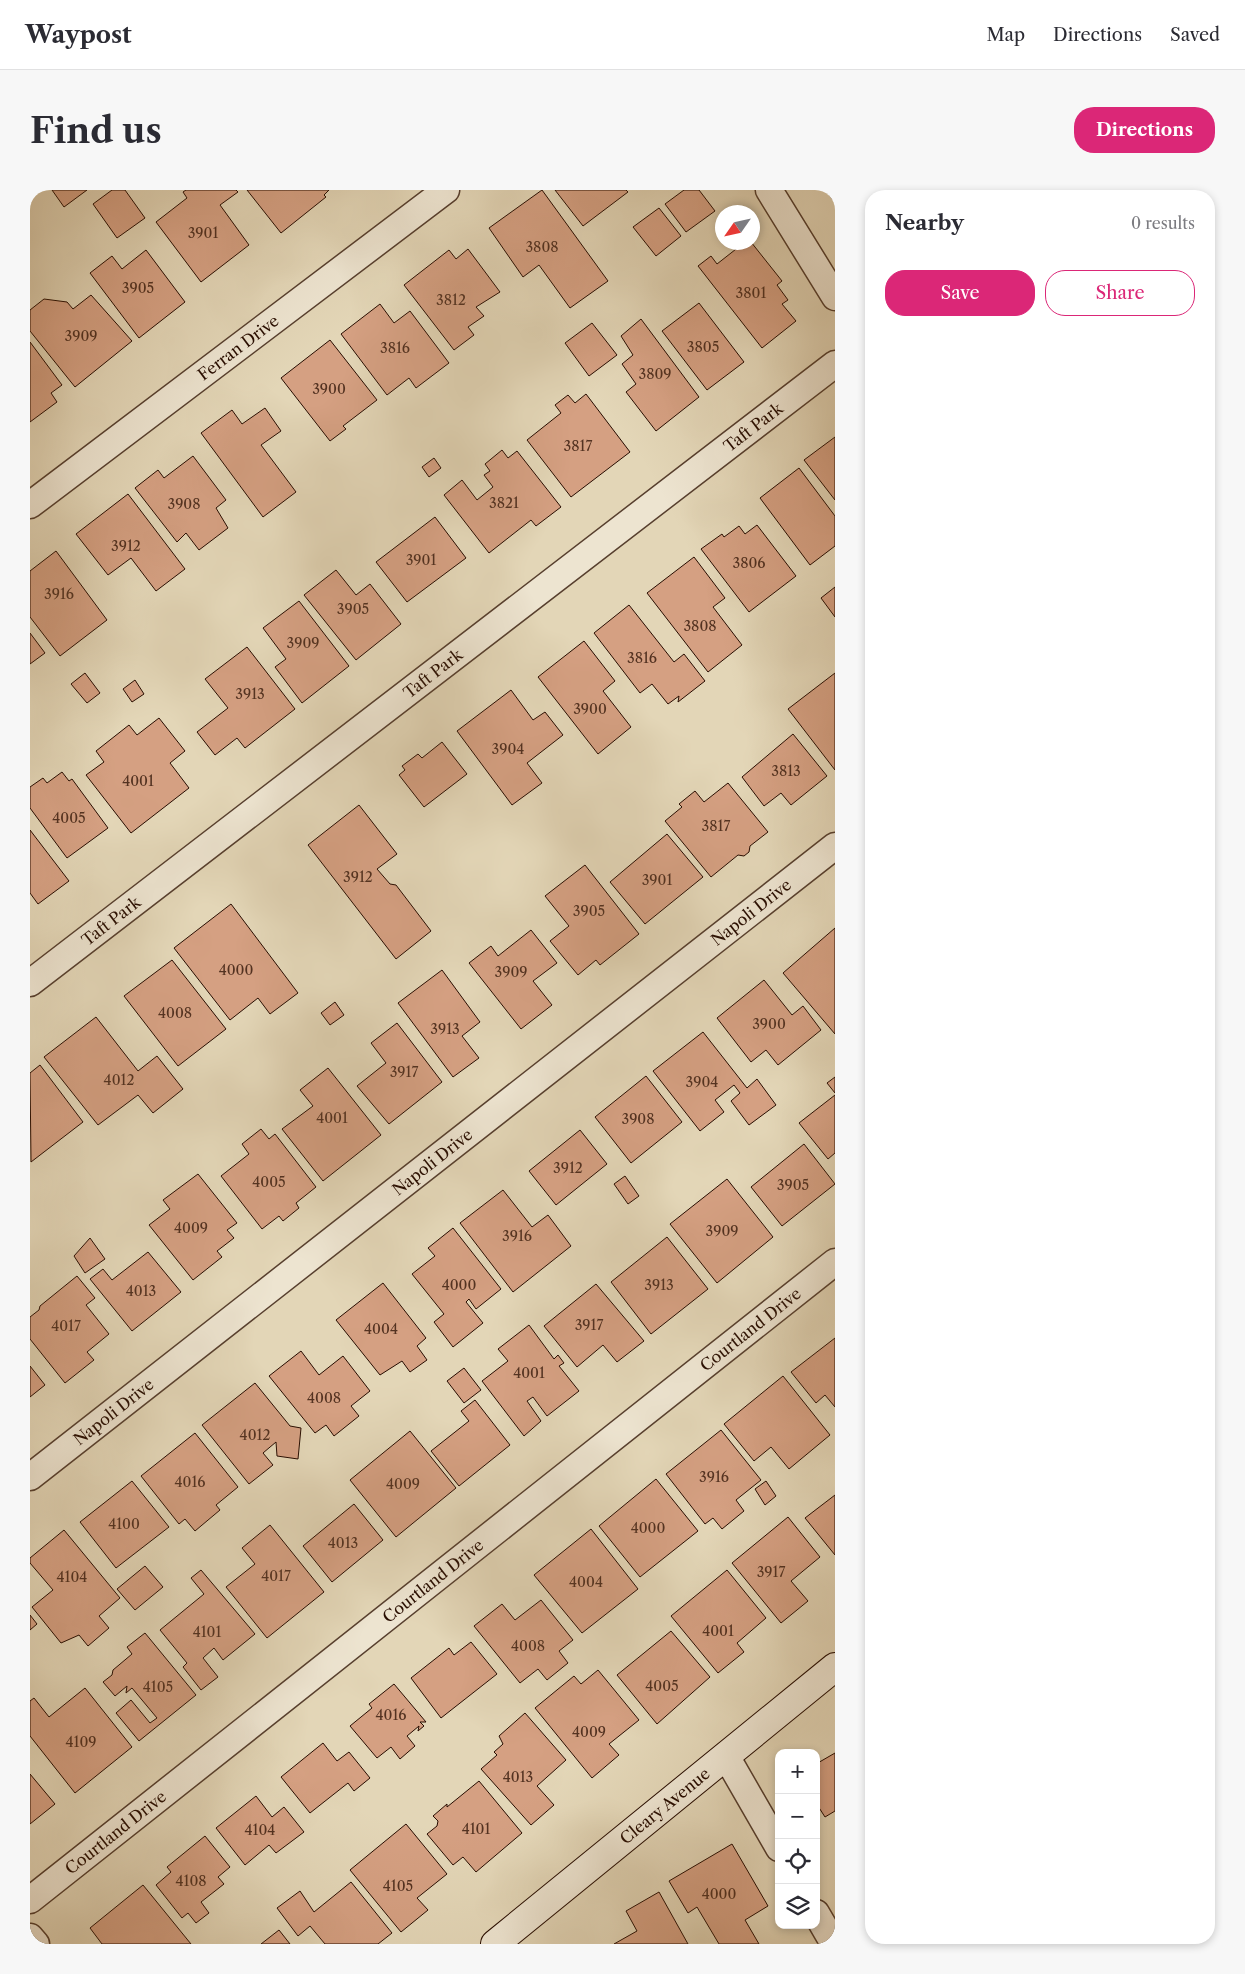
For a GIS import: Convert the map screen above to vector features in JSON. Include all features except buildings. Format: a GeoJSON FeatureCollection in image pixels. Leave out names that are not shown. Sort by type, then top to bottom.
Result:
{"type":"FeatureCollection","features":[{"type":"Feature","properties":{"kind":"street","name":"Ferran Drive"},"geometry":{"type":"LineString","coordinates":[[30,505],[446,190]]}},
{"type":"Feature","properties":{"kind":"street"},"geometry":{"type":"LineString","coordinates":[[769,190],[835,297]]}},
{"type":"Feature","properties":{"kind":"street","name":"Taft Park"},"geometry":{"type":"LineString","coordinates":[[30,983],[835,364]]}},
{"type":"Feature","properties":{"kind":"street","name":"Napoli Drive"},"geometry":{"type":"LineString","coordinates":[[30,1477],[835,846]]}},
{"type":"Feature","properties":{"kind":"street","name":"Courtland Drive"},"geometry":{"type":"LineString","coordinates":[[30,1900],[835,1262]]}},
{"type":"Feature","properties":{"kind":"street","name":"Cleary Avenue"},"geometry":{"type":"LineString","coordinates":[[495,1944],[835,1667]]}},
{"type":"Feature","properties":{"kind":"street"},"geometry":{"type":"LineString","coordinates":[[726,1756],[775,1841]]}},
{"type":"Feature","properties":{"kind":"street"},"geometry":{"type":"LineString","coordinates":[[820,1921],[834,1944]]}},
{"type":"Feature","properties":{"kind":"street"},"geometry":{"type":"LineString","coordinates":[[30,1937],[36,1944]]}}]}
